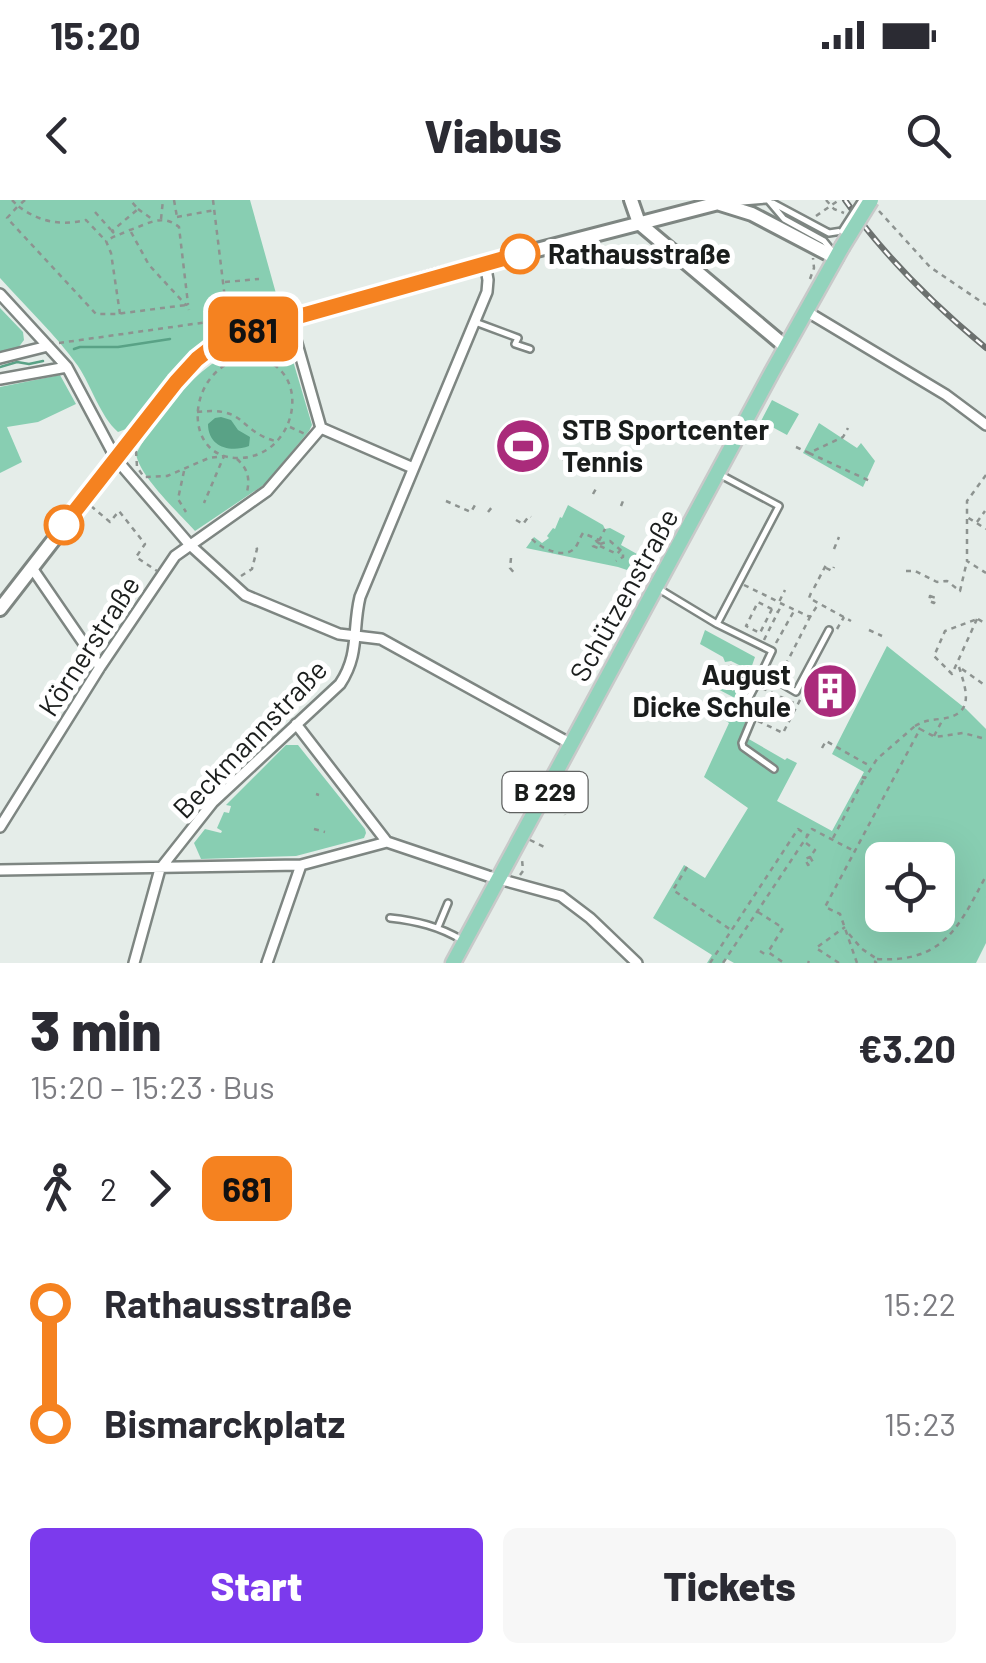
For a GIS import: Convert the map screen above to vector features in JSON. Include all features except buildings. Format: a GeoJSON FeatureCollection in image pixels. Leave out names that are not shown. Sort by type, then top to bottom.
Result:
{"type":"FeatureCollection","features":[{"type":"Feature","properties":{"kind":"main road"},"geometry":{"type":"LineString","coordinates":[[631,200],[639,223],[786,347]]}},
{"type":"Feature","properties":{"kind":"main road"},"geometry":{"type":"LineString","coordinates":[[0,609],[197,359],[231,337],[285,316],[724,202],[821,245],[840,245]]}},
{"type":"Feature","properties":{"kind":"main road","name":"Schützenstraße"},"geometry":{"type":"LineString","coordinates":[[454,963],[571,744],[618,666],[840,245],[875,205]]}},
{"type":"Feature","properties":{"kind":"street","name":"Beckmannstraße"},"geometry":{"type":"LineString","coordinates":[[134,963],[160,869],[213,802],[344,679],[354,655],[360,597],[488,288],[485,263]]}},
{"type":"Feature","properties":{"kind":"street"},"geometry":{"type":"LineString","coordinates":[[0,294],[67,367],[116,459],[189,544],[246,595],[340,634],[380,639],[571,744]]}},
{"type":"Feature","properties":{"kind":"street"},"geometry":{"type":"LineString","coordinates":[[806,311],[946,395],[986,425]]}},
{"type":"Feature","properties":{"kind":"street"},"geometry":{"type":"LineString","coordinates":[[285,316],[321,428],[413,468]]}},
{"type":"Feature","properties":{"kind":"street"},"geometry":{"type":"LineString","coordinates":[[0,358],[48,346]]}},
{"type":"Feature","properties":{"kind":"street"},"geometry":{"type":"LineString","coordinates":[[0,379],[67,367]]}},
{"type":"Feature","properties":{"kind":"street","name":"Körnerstraße"},"geometry":{"type":"LineString","coordinates":[[0,828],[100,667],[175,556],[268,491],[321,428]]}},
{"type":"Feature","properties":{"kind":"street"},"geometry":{"type":"LineString","coordinates":[[32,568],[100,667]]}},
{"type":"Feature","properties":{"kind":"street"},"geometry":{"type":"LineString","coordinates":[[296,724],[387,842]]}},
{"type":"Feature","properties":{"kind":"street"},"geometry":{"type":"LineString","coordinates":[[0,870],[301,865],[387,842],[567,898],[636,963]]}},
{"type":"Feature","properties":{"kind":"street"},"geometry":{"type":"LineString","coordinates":[[267,963],[301,865]]}},
{"type":"Feature","properties":{"kind":"lane"},"geometry":{"type":"LineString","coordinates":[[724,202],[767,200],[829,233],[840,245]]}},
{"type":"Feature","properties":{"kind":"lane"},"geometry":{"type":"LineString","coordinates":[[767,200],[784,220],[821,245],[840,245]]}},
{"type":"Feature","properties":{"kind":"lane"},"geometry":{"type":"LineString","coordinates":[[840,245],[862,200]]}},
{"type":"Feature","properties":{"kind":"lane"},"geometry":{"type":"LineString","coordinates":[[474,322],[518,338],[516,344],[530,349]]}},
{"type":"Feature","properties":{"kind":"lane"},"geometry":{"type":"LineString","coordinates":[[717,624],[779,506],[718,473]]}},
{"type":"Feature","properties":{"kind":"lane"},"geometry":{"type":"LineString","coordinates":[[656,588],[772,652],[741,713],[752,719],[742,738],[743,747],[774,769]]}},
{"type":"Feature","properties":{"kind":"lane"},"geometry":{"type":"LineString","coordinates":[[762,672],[796,692],[829,630]]}},
{"type":"Feature","properties":{"kind":"lane"},"geometry":{"type":"LineString","coordinates":[[438,926],[448,903]]}},
{"type":"Feature","properties":{"kind":"lane"},"geometry":{"type":"LineString","coordinates":[[390,918],[438,926],[465,941]]}},
{"type":"Feature","properties":{"kind":"path"},"geometry":{"type":"LineString","coordinates":[[12,200],[45,222],[86,220],[106,241],[120,314]]}},
{"type":"Feature","properties":{"kind":"path"},"geometry":{"type":"LineString","coordinates":[[25,200],[7,218],[86,306],[101,316],[188,306]]}},
{"type":"Feature","properties":{"kind":"path"},"geometry":{"type":"LineString","coordinates":[[130,200],[153,220]]}},
{"type":"Feature","properties":{"kind":"path"},"geometry":{"type":"LineString","coordinates":[[161,220],[163,200]]}},
{"type":"Feature","properties":{"kind":"path"},"geometry":{"type":"LineString","coordinates":[[174,200],[177,217]]}},
{"type":"Feature","properties":{"kind":"path"},"geometry":{"type":"LineString","coordinates":[[213,200],[226,306]]}},
{"type":"Feature","properties":{"kind":"path"},"geometry":{"type":"LineString","coordinates":[[826,200],[845,214]]}},
{"type":"Feature","properties":{"kind":"path"},"geometry":{"type":"LineString","coordinates":[[814,217],[840,200]]}},
{"type":"Feature","properties":{"kind":"path"},"geometry":{"type":"LineString","coordinates":[[875,205],[930,267],[986,306]]}},
{"type":"Feature","properties":{"kind":"path"},"geometry":{"type":"LineString","coordinates":[[106,241],[138,209]]}},
{"type":"Feature","properties":{"kind":"path"},"geometry":{"type":"LineString","coordinates":[[172,222],[177,217],[215,210]]}},
{"type":"Feature","properties":{"kind":"path"},"geometry":{"type":"LineString","coordinates":[[94,212],[114,233]]}},
{"type":"Feature","properties":{"kind":"path"},"geometry":{"type":"LineString","coordinates":[[114,233],[153,220],[172,222],[179,227],[188,306]]}},
{"type":"Feature","properties":{"kind":"path"},"geometry":{"type":"LineString","coordinates":[[130,230],[149,265],[188,306]]}},
{"type":"Feature","properties":{"kind":"path"},"geometry":{"type":"LineString","coordinates":[[809,282],[813,257],[821,245]]}},
{"type":"Feature","properties":{"kind":"path"},"geometry":{"type":"LineString","coordinates":[[224,282],[259,279]]}},
{"type":"Feature","properties":{"kind":"path"},"geometry":{"type":"LineString","coordinates":[[48,346],[285,316]]}},
{"type":"Feature","properties":{"kind":"path"},"geometry":{"type":"LineString","coordinates":[[261,359],[275,333]]}},
{"type":"Feature","properties":{"kind":"path"},"geometry":{"type":"LineString","coordinates":[[266,334],[282,333],[287,338],[275,366]]}},
{"type":"Feature","properties":{"kind":"path"},"geometry":{"type":"LineString","coordinates":[[142,442],[135,461],[144,477],[168,476],[209,458],[259,453],[276,442],[288,427],[292,390],[288,378],[261,359],[238,358],[221,366],[202,391],[197,412],[203,438],[224,456]]}},
{"type":"Feature","properties":{"kind":"path"},"geometry":{"type":"LineString","coordinates":[[197,412],[226,412],[276,442]]}},
{"type":"Feature","properties":{"kind":"path"},"geometry":{"type":"LineString","coordinates":[[288,427],[313,437]]}},
{"type":"Feature","properties":{"kind":"path"},"geometry":{"type":"LineString","coordinates":[[809,453],[844,437],[848,428]]}},
{"type":"Feature","properties":{"kind":"path"},"geometry":{"type":"LineString","coordinates":[[796,447],[870,480]]}},
{"type":"Feature","properties":{"kind":"path"},"geometry":{"type":"LineString","coordinates":[[559,457],[574,468],[580,453]]}},
{"type":"Feature","properties":{"kind":"path"},"geometry":{"type":"LineString","coordinates":[[204,504],[224,456]]}},
{"type":"Feature","properties":{"kind":"path"},"geometry":{"type":"LineString","coordinates":[[236,458],[246,468],[248,504]]}},
{"type":"Feature","properties":{"kind":"path"},"geometry":{"type":"LineString","coordinates":[[184,470],[178,496],[186,512]]}},
{"type":"Feature","properties":{"kind":"path"},"geometry":{"type":"LineString","coordinates":[[906,572],[915,571],[937,582],[947,581],[960,591],[967,560],[967,501],[986,475]]}},
{"type":"Feature","properties":{"kind":"path"},"geometry":{"type":"LineString","coordinates":[[593,494],[596,488]]}},
{"type":"Feature","properties":{"kind":"path"},"geometry":{"type":"LineString","coordinates":[[446,501],[470,512],[475,505]]}},
{"type":"Feature","properties":{"kind":"path"},"geometry":{"type":"LineString","coordinates":[[91,505],[110,522],[118,512],[145,544],[136,557],[162,574]]}},
{"type":"Feature","properties":{"kind":"path"},"geometry":{"type":"LineString","coordinates":[[488,512],[492,507]]}},
{"type":"Feature","properties":{"kind":"path"},"geometry":{"type":"LineString","coordinates":[[977,522],[984,510]]}},
{"type":"Feature","properties":{"kind":"path"},"geometry":{"type":"LineString","coordinates":[[516,520],[523,524],[531,517]]}},
{"type":"Feature","properties":{"kind":"path"},"geometry":{"type":"LineString","coordinates":[[968,517],[986,529]]}},
{"type":"Feature","properties":{"kind":"path"},"geometry":{"type":"LineString","coordinates":[[600,543],[605,529]]}},
{"type":"Feature","properties":{"kind":"path"},"geometry":{"type":"LineString","coordinates":[[532,539],[542,549],[571,552],[583,534],[614,553],[622,548]]}},
{"type":"Feature","properties":{"kind":"path"},"geometry":{"type":"LineString","coordinates":[[834,548],[839,537]]}},
{"type":"Feature","properties":{"kind":"path"},"geometry":{"type":"LineString","coordinates":[[600,543],[609,540],[622,548],[624,555],[616,560]]}},
{"type":"Feature","properties":{"kind":"path"},"geometry":{"type":"LineString","coordinates":[[231,582],[252,569],[256,546]]}},
{"type":"Feature","properties":{"kind":"path"},"geometry":{"type":"LineString","coordinates":[[511,558],[510,568],[515,574]]}},
{"type":"Feature","properties":{"kind":"path"},"geometry":{"type":"LineString","coordinates":[[967,560],[985,571]]}},
{"type":"Feature","properties":{"kind":"path"},"geometry":{"type":"LineString","coordinates":[[834,567],[832,571],[826,565],[809,598],[852,621]]}},
{"type":"Feature","properties":{"kind":"path"},"geometry":{"type":"LineString","coordinates":[[738,582],[810,618]]}},
{"type":"Feature","properties":{"kind":"path"},"geometry":{"type":"LineString","coordinates":[[761,645],[785,590]]}},
{"type":"Feature","properties":{"kind":"path"},"geometry":{"type":"LineString","coordinates":[[766,636],[746,626],[758,602],[778,612]]}},
{"type":"Feature","properties":{"kind":"path"},"geometry":{"type":"LineString","coordinates":[[778,680],[818,603]]}},
{"type":"Feature","properties":{"kind":"path"},"geometry":{"type":"LineString","coordinates":[[760,633],[772,609]]}},
{"type":"Feature","properties":{"kind":"path"},"geometry":{"type":"LineString","coordinates":[[772,652],[794,610]]}},
{"type":"Feature","properties":{"kind":"path"},"geometry":{"type":"LineString","coordinates":[[976,619],[952,674],[934,656],[945,631],[976,619],[986,624]]}},
{"type":"Feature","properties":{"kind":"path"},"geometry":{"type":"LineString","coordinates":[[869,630],[882,636]]}},
{"type":"Feature","properties":{"kind":"path"},"geometry":{"type":"LineString","coordinates":[[958,666],[986,686]]}},
{"type":"Feature","properties":{"kind":"path"},"geometry":{"type":"LineString","coordinates":[[832,839],[871,766],[915,726],[960,712],[967,701],[958,666]]}},
{"type":"Feature","properties":{"kind":"path"},"geometry":{"type":"LineString","coordinates":[[808,670],[822,679]]}},
{"type":"Feature","properties":{"kind":"path"},"geometry":{"type":"LineString","coordinates":[[738,676],[797,705],[783,733],[752,719]]}},
{"type":"Feature","properties":{"kind":"path"},"geometry":{"type":"LineString","coordinates":[[934,736],[943,719]]}},
{"type":"Feature","properties":{"kind":"path"},"geometry":{"type":"LineString","coordinates":[[915,726],[934,736],[963,733],[986,740]]}},
{"type":"Feature","properties":{"kind":"path"},"geometry":{"type":"LineString","coordinates":[[857,963],[840,914],[825,907],[920,729]]}},
{"type":"Feature","properties":{"kind":"path"},"geometry":{"type":"LineString","coordinates":[[822,748],[826,741],[871,766]]}},
{"type":"Feature","properties":{"kind":"path"},"geometry":{"type":"LineString","coordinates":[[556,792],[574,802]]}},
{"type":"Feature","properties":{"kind":"path"},"geometry":{"type":"LineString","coordinates":[[563,796],[565,815]]}},
{"type":"Feature","properties":{"kind":"path"},"geometry":{"type":"LineString","coordinates":[[314,829],[325,832]]}},
{"type":"Feature","properties":{"kind":"path"},"geometry":{"type":"LineString","coordinates":[[710,963],[798,829],[808,836]]}},
{"type":"Feature","properties":{"kind":"path"},"geometry":{"type":"LineString","coordinates":[[723,963],[812,829],[855,852]]}},
{"type":"Feature","properties":{"kind":"path"},"geometry":{"type":"LineString","coordinates":[[530,840],[546,848]]}},
{"type":"Feature","properties":{"kind":"path"},"geometry":{"type":"LineString","coordinates":[[796,854],[805,860],[815,850],[804,842]]}},
{"type":"Feature","properties":{"kind":"path"},"geometry":{"type":"LineString","coordinates":[[687,867],[673,890],[732,931]]}},
{"type":"Feature","properties":{"kind":"path"},"geometry":{"type":"LineString","coordinates":[[844,926],[856,944],[877,961],[916,961],[943,946],[986,876]]}},
{"type":"Feature","properties":{"kind":"path"},"geometry":{"type":"LineString","coordinates":[[758,912],[783,928],[766,955],[760,952]]}},
{"type":"Feature","properties":{"kind":"path"},"geometry":{"type":"LineString","coordinates":[[705,920],[709,915]]}},
{"type":"Feature","properties":{"kind":"path"},"geometry":{"type":"LineString","coordinates":[[839,963],[816,948],[844,926]]}},
{"type":"Feature","properties":{"kind":"path"},"geometry":{"type":"LineString","coordinates":[[768,952],[784,963]]}},
{"type":"Feature","properties":{"kind":"shaded area"},"geometry":{"type":"Polygon","coordinates":[[[0,200],[250,200],[282,315],[224,335],[191,353],[126,429],[118,432],[69,354],[0,278],[0,200]]]}},
{"type":"Feature","properties":{"kind":"shaded area"},"geometry":{"type":"Polygon","coordinates":[[[0,308],[23,332],[24,340],[18,348],[0,352],[0,308]]]}},
{"type":"Feature","properties":{"kind":"shaded area"},"geometry":{"type":"Polygon","coordinates":[[[272,336],[285,338],[288,344],[312,425],[265,484],[195,531],[152,483],[136,454],[161,415],[192,380],[229,353],[272,336]]]}},
{"type":"Feature","properties":{"kind":"shaded area"},"geometry":{"type":"Polygon","coordinates":[[[60,375],[76,404],[38,422],[7,427],[22,462],[0,473],[0,387],[60,375]]]}},
{"type":"Feature","properties":{"kind":"shaded area"},"geometry":{"type":"Polygon","coordinates":[[[772,400],[799,414],[787,435],[761,421],[772,400]]]}},
{"type":"Feature","properties":{"kind":"shaded area"},"geometry":{"type":"Polygon","coordinates":[[[221,417],[231,420],[250,437],[249,446],[235,449],[216,443],[208,424],[221,417]]]}},
{"type":"Feature","properties":{"kind":"shaded area"},"geometry":{"type":"Polygon","coordinates":[[[819,423],[857,448],[861,443],[875,461],[863,487],[803,453],[819,423]]]}},
{"type":"Feature","properties":{"kind":"shaded area"},"geometry":{"type":"Polygon","coordinates":[[[568,505],[605,529],[625,536],[621,545],[637,554],[627,570],[526,548],[534,537],[542,543],[549,538],[568,505]]]}},
{"type":"Feature","properties":{"kind":"shaded area"},"geometry":{"type":"Polygon","coordinates":[[[705,630],[755,657],[748,677],[741,674],[743,667],[725,662],[700,644],[705,630]]]}},
{"type":"Feature","properties":{"kind":"shaded area"},"geometry":{"type":"Polygon","coordinates":[[[887,646],[986,729],[986,943],[976,963],[734,963],[727,959],[724,963],[707,963],[712,955],[653,918],[684,865],[705,878],[748,808],[704,777],[729,723],[722,718],[733,697],[710,685],[714,679],[733,691],[741,679],[745,682],[738,697],[744,700],[738,712],[749,719],[744,730],[750,733],[747,738],[797,763],[777,801],[832,831],[864,772],[832,754],[887,646]]]}},
{"type":"Feature","properties":{"kind":"shaded area"},"geometry":{"type":"Polygon","coordinates":[[[286,745],[298,745],[365,829],[364,838],[296,856],[201,859],[194,843],[205,829],[221,833],[217,828],[231,806],[226,805],[286,745]]]}},
{"type":"Feature","properties":{"kind":"waterway"},"geometry":{"type":"LineString","coordinates":[[74,349],[170,339]]}},
{"type":"Feature","properties":{"kind":"waterway"},"geometry":{"type":"LineString","coordinates":[[0,367],[43,361]]}},
{"type":"Feature","properties":{"kind":"railway"},"geometry":{"type":"LineString","coordinates":[[845,200],[910,278],[986,348]]}},
{"type":"Feature","properties":{"kind":"bus line","name":"681"},"geometry":{"type":"LineString","coordinates":[[64,525],[176,382],[215,345],[261,327],[520,254]]}},
{"type":"Feature","properties":{"kind":"place","name":"Rathausstraße"},"geometry":{"type":"Point","coordinates":[520,254]}},
{"type":"Feature","properties":{"kind":"place","name":"STB Sportcenter Tennis"},"geometry":{"type":"Point","coordinates":[523,446]}},
{"type":"Feature","properties":{"kind":"place","name":"August Dicke Schule"},"geometry":{"type":"Point","coordinates":[830,691]}}]}
